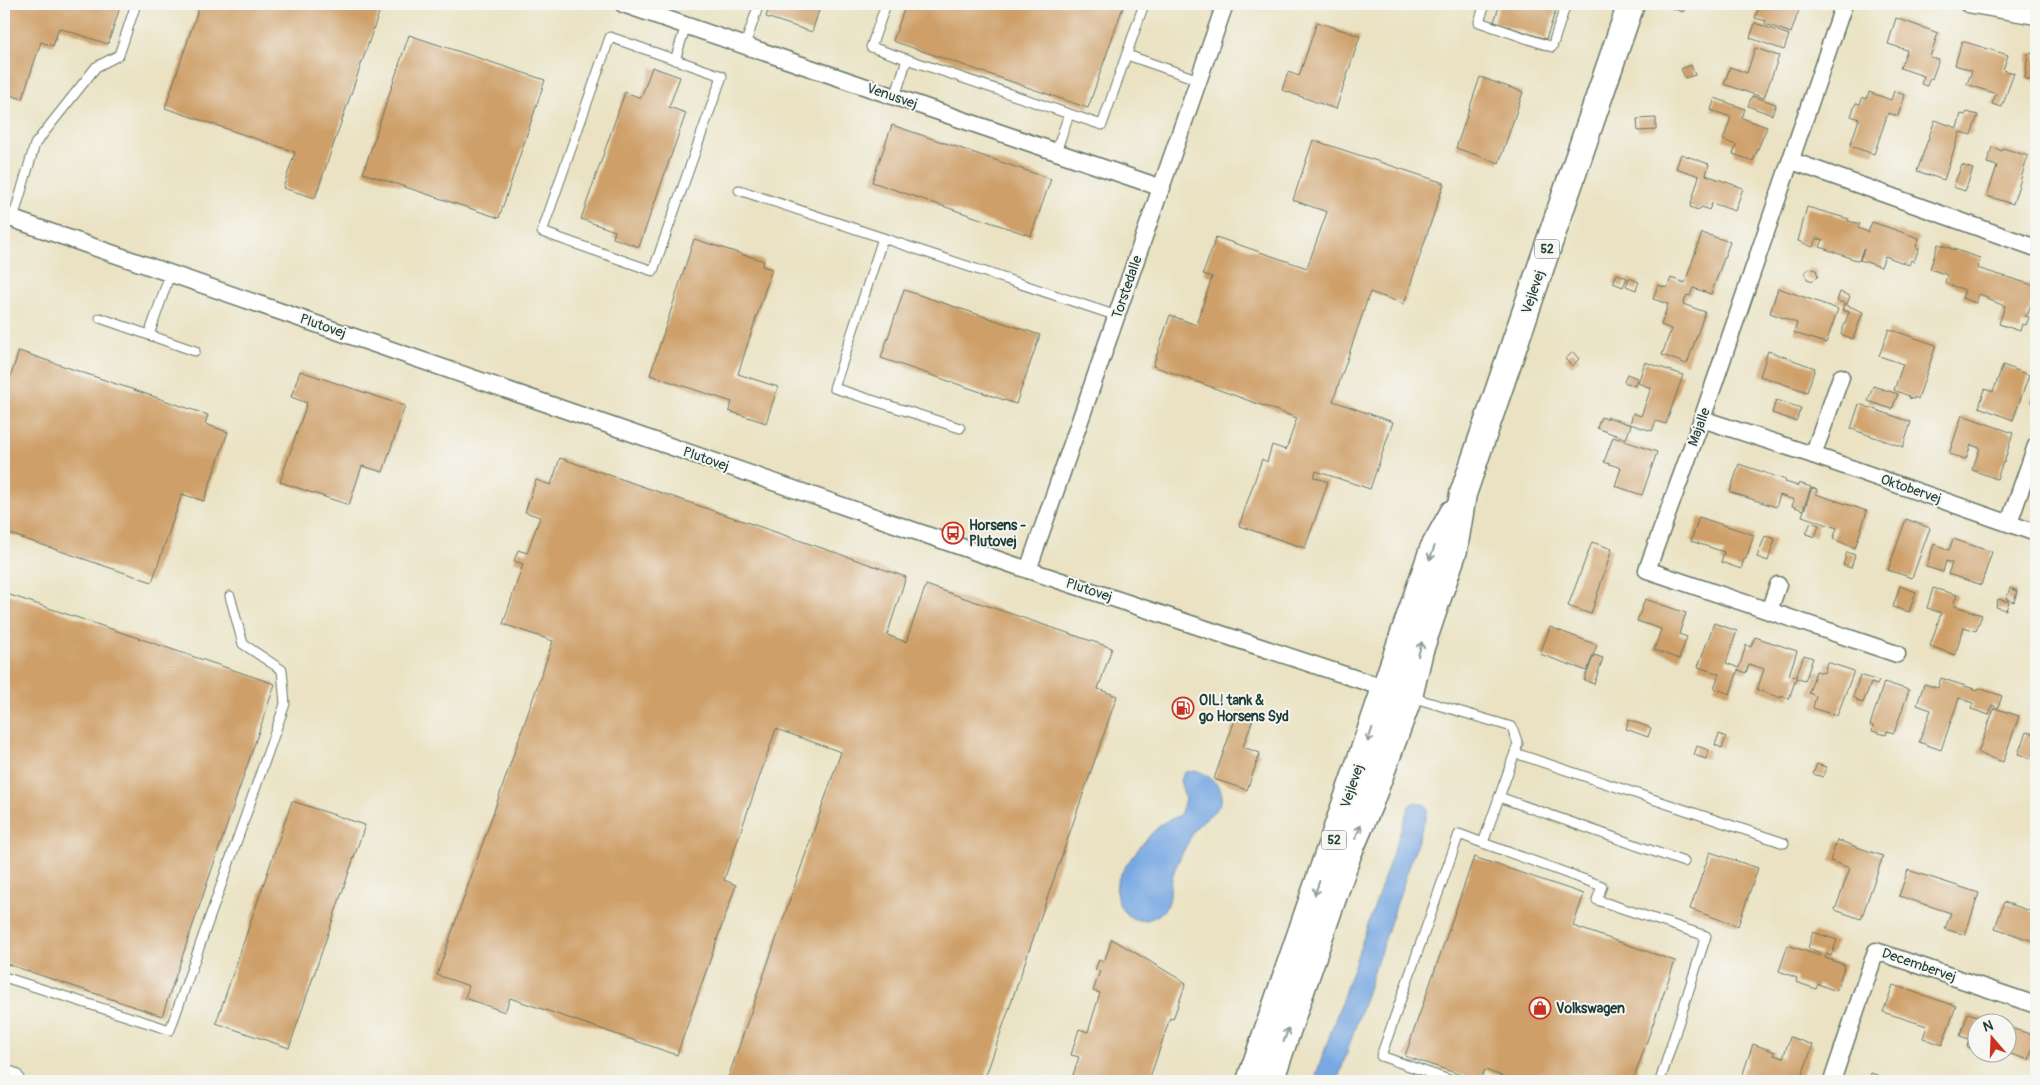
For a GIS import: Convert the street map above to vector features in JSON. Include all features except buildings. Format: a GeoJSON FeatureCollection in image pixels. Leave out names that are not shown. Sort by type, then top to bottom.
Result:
{"type":"FeatureCollection","features":[{"type":"Feature","properties":{"kind":"highway"},"geometry":{"type":"LineString","coordinates":[[4,1080],[10,1081]]}},
{"type":"Feature","properties":{"kind":"main road","name":"Vejlevej"},"geometry":{"type":"LineString","coordinates":[[1270,1081],[1348,854],[1369,805],[1433,548],[1463,494],[1631,4]]}},
{"type":"Feature","properties":{"kind":"main road","name":"Vejlevej"},"geometry":{"type":"LineString","coordinates":[[1250,1081],[1397,693]]}},
{"type":"Feature","properties":{"kind":"street","name":"Venusvej"},"geometry":{"type":"LineString","coordinates":[[623,4],[1162,188]]}},
{"type":"Feature","properties":{"kind":"street","name":"Torstedalle"},"geometry":{"type":"LineString","coordinates":[[1028,570],[1226,4]]}},
{"type":"Feature","properties":{"kind":"street","name":"Majalle"},"geometry":{"type":"LineString","coordinates":[[1844,4],[1792,162],[1647,570],[1897,654]]}},
{"type":"Feature","properties":{"kind":"street"},"geometry":{"type":"LineString","coordinates":[[1968,4],[2036,16]]}},
{"type":"Feature","properties":{"kind":"street"},"geometry":{"type":"LineString","coordinates":[[1792,162],[2036,248]]}},
{"type":"Feature","properties":{"kind":"street","name":"Plutovej"},"geometry":{"type":"LineString","coordinates":[[8,218],[1028,570],[1397,693]]}},
{"type":"Feature","properties":{"kind":"street"},"geometry":{"type":"LineString","coordinates":[[1814,455],[1841,377]]}},
{"type":"Feature","properties":{"kind":"street","name":"Oktobervej"},"geometry":{"type":"LineString","coordinates":[[1702,419],[1814,455],[2036,533]]}},
{"type":"Feature","properties":{"kind":"street"},"geometry":{"type":"LineString","coordinates":[[2009,523],[2036,446]]}},
{"type":"Feature","properties":{"kind":"street"},"geometry":{"type":"LineString","coordinates":[[1769,611],[1778,585]]}},
{"type":"Feature","properties":{"kind":"street","name":"Decembervej"},"geometry":{"type":"LineString","coordinates":[[1832,1081],[1876,951],[2036,1005]]}},
{"type":"Feature","properties":{"kind":"lane"},"geometry":{"type":"LineString","coordinates":[[8,218],[36,144],[96,67],[119,55],[136,4]]}},
{"type":"Feature","properties":{"kind":"lane"},"geometry":{"type":"LineString","coordinates":[[745,46],[759,4]]}},
{"type":"Feature","properties":{"kind":"lane"},"geometry":{"type":"LineString","coordinates":[[886,4],[871,47],[1102,126],[1144,4]]}},
{"type":"Feature","properties":{"kind":"lane"},"geometry":{"type":"LineString","coordinates":[[1485,4],[1479,22],[1552,47],[1566,4]]}},
{"type":"Feature","properties":{"kind":"lane"},"geometry":{"type":"LineString","coordinates":[[675,60],[686,25]]}},
{"type":"Feature","properties":{"kind":"lane"},"geometry":{"type":"LineString","coordinates":[[610,37],[675,60],[722,76],[653,271],[542,232],[610,37]]}},
{"type":"Feature","properties":{"kind":"lane"},"geometry":{"type":"LineString","coordinates":[[1127,55],[1200,80]]}},
{"type":"Feature","properties":{"kind":"lane"},"geometry":{"type":"LineString","coordinates":[[895,97],[907,59]]}},
{"type":"Feature","properties":{"kind":"lane"},"geometry":{"type":"LineString","coordinates":[[1056,152],[1069,114]]}},
{"type":"Feature","properties":{"kind":"lane"},"geometry":{"type":"LineString","coordinates":[[739,190],[1117,316]]}},
{"type":"Feature","properties":{"kind":"lane"},"geometry":{"type":"LineString","coordinates":[[883,238],[834,388],[960,428]]}},
{"type":"Feature","properties":{"kind":"lane"},"geometry":{"type":"LineString","coordinates":[[149,335],[170,274]]}},
{"type":"Feature","properties":{"kind":"lane"},"geometry":{"type":"LineString","coordinates":[[100,318],[195,351]]}},
{"type":"Feature","properties":{"kind":"lane"},"geometry":{"type":"LineString","coordinates":[[4,977],[170,1030],[285,704],[282,670],[243,644],[230,596]]}},
{"type":"Feature","properties":{"kind":"lane"},"geometry":{"type":"LineString","coordinates":[[1397,693],[1512,727],[1518,744],[1483,843]]}},
{"type":"Feature","properties":{"kind":"lane"},"geometry":{"type":"LineString","coordinates":[[1514,754],[1784,844]]}},
{"type":"Feature","properties":{"kind":"lane"},"geometry":{"type":"LineString","coordinates":[[1499,797],[1684,862]]}},
{"type":"Feature","properties":{"kind":"lane"},"geometry":{"type":"LineString","coordinates":[[1452,1081],[1381,1056],[1459,834],[1602,886],[1597,900],[1706,936],[1660,1081]]}},
{"type":"Feature","properties":{"kind":"water"},"geometry":{"type":"Polygon","coordinates":[[[1198,771],[1210,778],[1220,789],[1222,794],[1221,803],[1195,829],[1186,846],[1174,873],[1168,905],[1165,909],[1152,918],[1143,920],[1128,916],[1118,902],[1116,893],[1119,877],[1151,834],[1163,823],[1180,815],[1185,800],[1180,780],[1185,772],[1198,771]]]}},
{"type":"Feature","properties":{"kind":"water"},"geometry":{"type":"Polygon","coordinates":[[[1414,802],[1426,805],[1428,810],[1338,1079],[1334,1081],[1319,1079],[1316,1075],[1409,806],[1414,802]]]}},
{"type":"Feature","properties":{"kind":"place","name":"Horsens - Plutovej"},"geometry":{"type":"Point","coordinates":[953,533]}},
{"type":"Feature","properties":{"kind":"place","name":"OIL! tank & go Horsens Syd"},"geometry":{"type":"Point","coordinates":[1183,708]}},
{"type":"Feature","properties":{"kind":"place","name":"Volkswagen"},"geometry":{"type":"Point","coordinates":[1540,1008]}}]}
